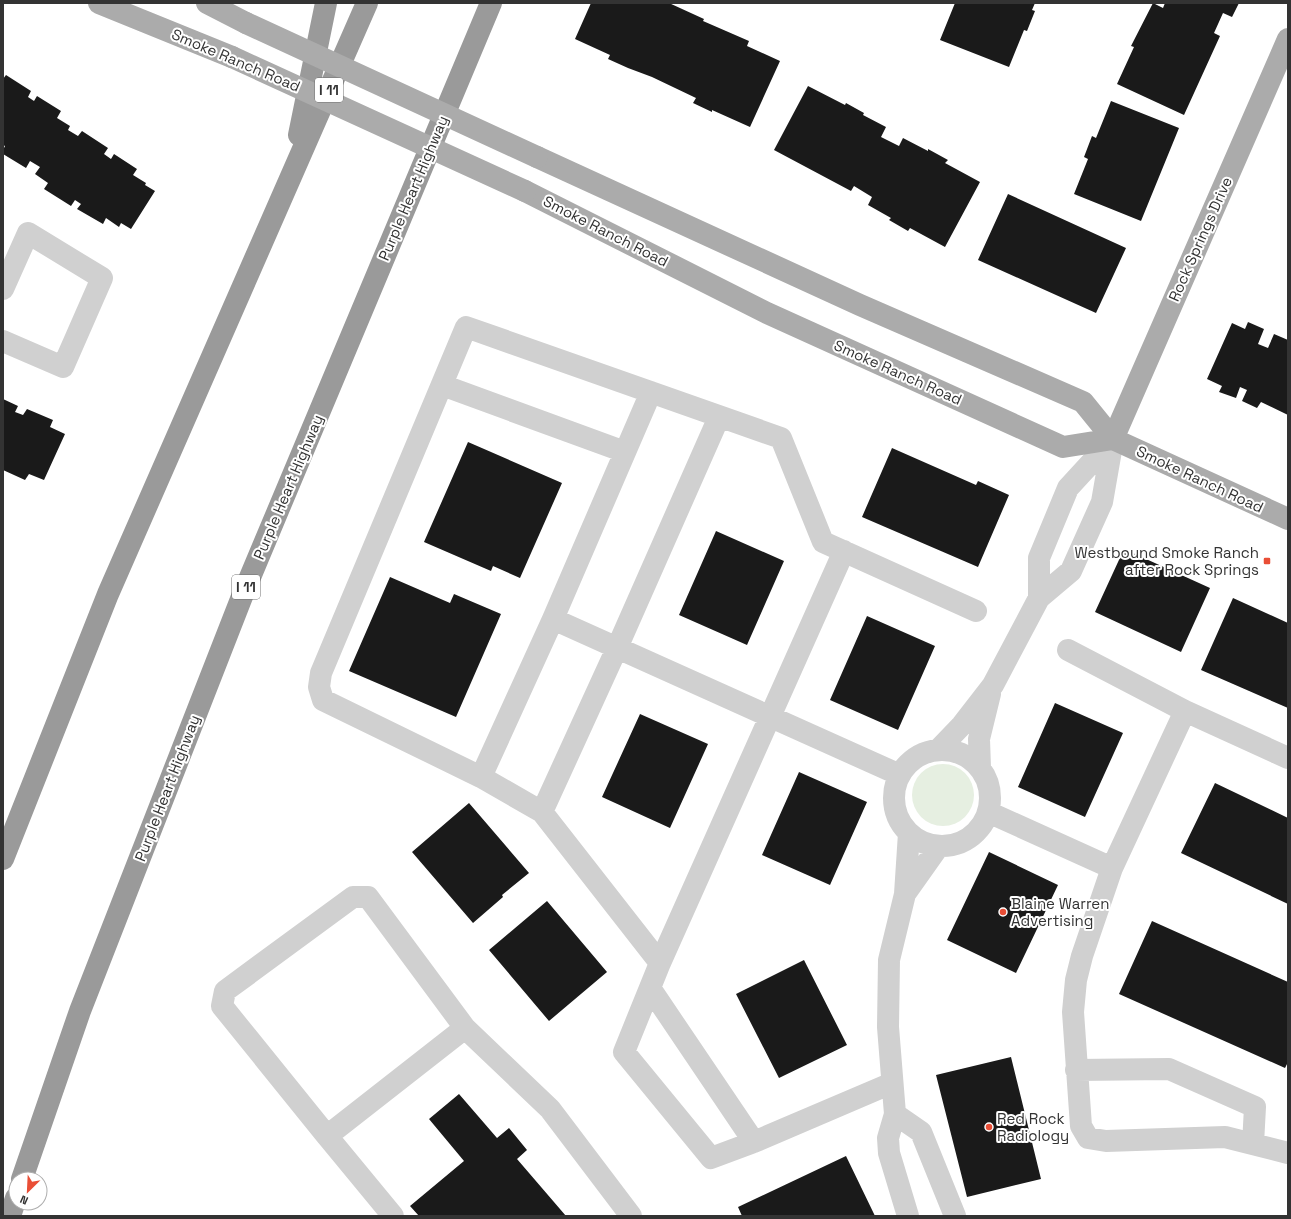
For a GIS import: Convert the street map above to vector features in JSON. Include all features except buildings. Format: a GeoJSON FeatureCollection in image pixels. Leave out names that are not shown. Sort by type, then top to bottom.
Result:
{"type":"FeatureCollection","features":[{"type":"Feature","properties":{"kind":"highway"},"geometry":{"type":"LineString","coordinates":[[290,177],[326,3]]}},
{"type":"Feature","properties":{"kind":"highway","name":"I 11"},"geometry":{"type":"LineString","coordinates":[[3,859],[108,594],[367,3]]}},
{"type":"Feature","properties":{"kind":"highway","name":"Purple Heart Highway"},"geometry":{"type":"LineString","coordinates":[[25,1171],[80,1011],[243,594],[491,3]]}},
{"type":"Feature","properties":{"kind":"main road","name":"Smoke Ranch Road"},"geometry":{"type":"LineString","coordinates":[[99,3],[232,57],[525,191],[767,313],[1063,447],[1113,439]]}},
{"type":"Feature","properties":{"kind":"main road","name":"Smoke Ranch Road"},"geometry":{"type":"LineString","coordinates":[[207,3],[246,23],[860,305],[1083,402],[1113,439],[1288,519]]}},
{"type":"Feature","properties":{"kind":"main road","name":"Rock Springs Drive"},"geometry":{"type":"LineString","coordinates":[[1113,439],[1288,39]]}},
{"type":"Feature","properties":{"kind":"street"},"geometry":{"type":"LineString","coordinates":[[3,289],[28,232],[102,278],[64,368],[3,341]]}},
{"type":"Feature","properties":{"kind":"street"},"geometry":{"type":"LineString","coordinates":[[660,963],[542,812],[481,777],[323,700],[319,687],[321,673],[466,327],[781,438],[823,542],[976,611]]}},
{"type":"Feature","properties":{"kind":"street"},"geometry":{"type":"LineString","coordinates":[[442,385],[625,452]]}},
{"type":"Feature","properties":{"kind":"street"},"geometry":{"type":"LineString","coordinates":[[481,777],[553,619],[651,392]]}},
{"type":"Feature","properties":{"kind":"street"},"geometry":{"type":"LineString","coordinates":[[542,812],[617,648],[719,417]]}},
{"type":"Feature","properties":{"kind":"street","name":"Rock Springs Drive"},"geometry":{"type":"LineString","coordinates":[[1039,598],[1039,558],[1068,488],[1113,439]]}},
{"type":"Feature","properties":{"kind":"street","name":"Rock Springs Drive"},"geometry":{"type":"LineString","coordinates":[[938,750],[962,725],[993,685],[1039,598],[1071,571],[1102,502],[1113,439]]}},
{"type":"Feature","properties":{"kind":"street"},"geometry":{"type":"LineString","coordinates":[[844,551],[660,963],[624,1052],[711,1158],[754,1142],[892,1083]]}},
{"type":"Feature","properties":{"kind":"street"},"geometry":{"type":"LineString","coordinates":[[553,619],[900,775]]}},
{"type":"Feature","properties":{"kind":"street"},"geometry":{"type":"LineString","coordinates":[[1068,650],[1185,711],[1288,758]]}},
{"type":"Feature","properties":{"kind":"street","name":"Rock Springs Drive"},"geometry":{"type":"LineString","coordinates":[[980,768],[980,739],[993,685]]}},
{"type":"Feature","properties":{"kind":"street"},"geometry":{"type":"LineString","coordinates":[[1185,711],[1112,868],[1082,956],[1076,980],[1072,1012],[1081,1126],[1088,1138],[1106,1141],[1225,1137],[1288,1153]]}},
{"type":"Feature","properties":{"kind":"street","name":"Rock Springs Drive"},"geometry":{"type":"LineString","coordinates":[[938,750],[953,751],[968,757],[980,768],[987,782],[990,797],[988,812],[981,827],[970,838],[955,845],[938,846],[923,842],[909,833],[899,820],[894,805],[894,790],[900,775],[910,763],[922,754],[938,750]]}},
{"type":"Feature","properties":{"kind":"street"},"geometry":{"type":"LineString","coordinates":[[988,812],[1112,868]]}},
{"type":"Feature","properties":{"kind":"street"},"geometry":{"type":"LineString","coordinates":[[908,1216],[889,1153],[888,1138],[895,1114],[888,1027],[889,960],[905,894],[909,833]]}},
{"type":"Feature","properties":{"kind":"street"},"geometry":{"type":"LineString","coordinates":[[905,894],[938,846]]}},
{"type":"Feature","properties":{"kind":"street"},"geometry":{"type":"LineString","coordinates":[[394,1216],[222,1006],[226,991],[352,897],[368,898],[465,1028],[550,1109],[631,1216]]}},
{"type":"Feature","properties":{"kind":"street"},"geometry":{"type":"LineString","coordinates":[[650,988],[754,1142]]}},
{"type":"Feature","properties":{"kind":"street"},"geometry":{"type":"LineString","coordinates":[[327,1136],[465,1028]]}},
{"type":"Feature","properties":{"kind":"street"},"geometry":{"type":"LineString","coordinates":[[1076,1070],[1169,1069],[1255,1108],[1254,1144]]}},
{"type":"Feature","properties":{"kind":"street"},"geometry":{"type":"LineString","coordinates":[[895,1114],[921,1132],[955,1216]]}},
{"type":"Feature","properties":{"kind":"shaded area"},"geometry":{"type":"Polygon","coordinates":[[[937,764],[949,764],[965,773],[972,783],[974,795],[972,807],[965,817],[949,826],[937,826],[926,821],[917,812],[912,801],[912,789],[917,778],[926,769],[937,764]]]}},
{"type":"Feature","properties":{"kind":"place","name":"Westbound Smoke Ranch after Rock Springs"},"geometry":{"type":"Point","coordinates":[1267,561]}},
{"type":"Feature","properties":{"kind":"place","name":"Blaine Warren Advertising"},"geometry":{"type":"Point","coordinates":[1003,912]}},
{"type":"Feature","properties":{"kind":"place","name":"Red Rock Radiology"},"geometry":{"type":"Point","coordinates":[989,1127]}}]}
